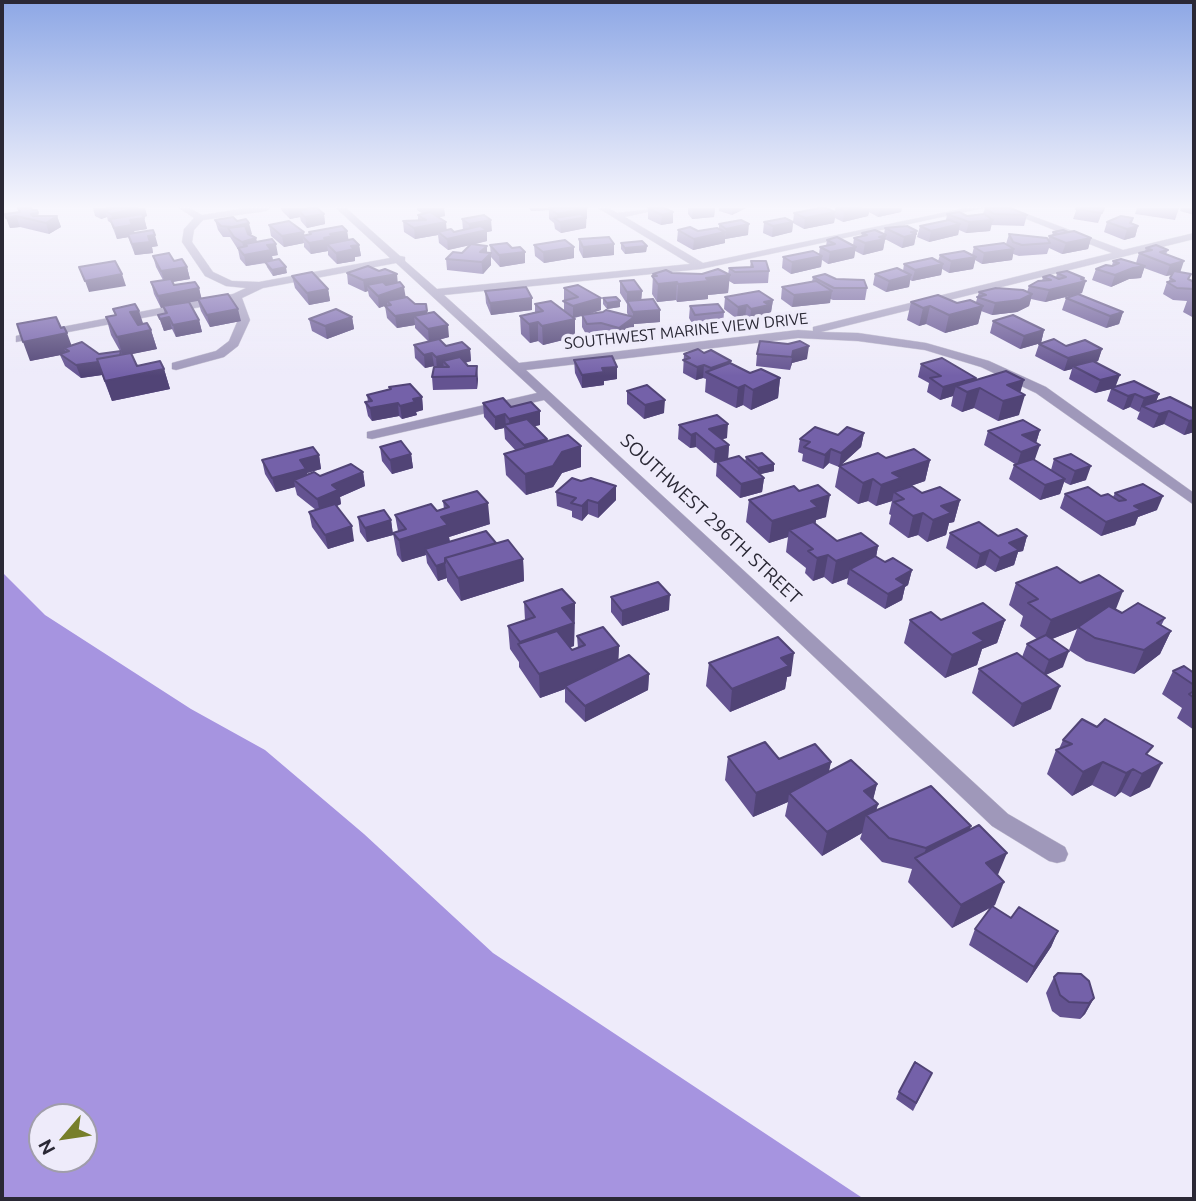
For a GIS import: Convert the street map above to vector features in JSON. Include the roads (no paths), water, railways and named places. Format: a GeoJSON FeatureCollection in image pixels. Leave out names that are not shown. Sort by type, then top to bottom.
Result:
{"type":"FeatureCollection","features":[{"type":"Feature","properties":{"kind":"street"},"geometry":{"type":"LineString","coordinates":[[202,264],[209,274],[229,284],[260,285],[378,264]]}},
{"type":"Feature","properties":{"kind":"street","name":"SOUTHWEST 296TH STREET"},"geometry":{"type":"LineString","coordinates":[[405,264],[1000,820],[1056,855]]}},
{"type":"Feature","properties":{"kind":"street"},"geometry":{"type":"LineString","coordinates":[[435,293],[710,264]]}},
{"type":"Feature","properties":{"kind":"street"},"geometry":{"type":"LineString","coordinates":[[798,334],[1077,264]]}},
{"type":"Feature","properties":{"kind":"street"},"geometry":{"type":"LineString","coordinates":[[20,339],[236,297],[260,285]]}},
{"type":"Feature","properties":{"kind":"street"},"geometry":{"type":"LineString","coordinates":[[176,366],[220,354],[234,344],[244,320],[236,297]]}},
{"type":"Feature","properties":{"kind":"street","name":"SOUTHWEST MARINE VIEW DRIVE"},"geometry":{"type":"LineString","coordinates":[[516,367],[798,334],[891,340],[960,355],[1041,390],[1194,500]]}},
{"type":"Feature","properties":{"kind":"street"},"geometry":{"type":"LineString","coordinates":[[372,435],[547,395]]}}]}
